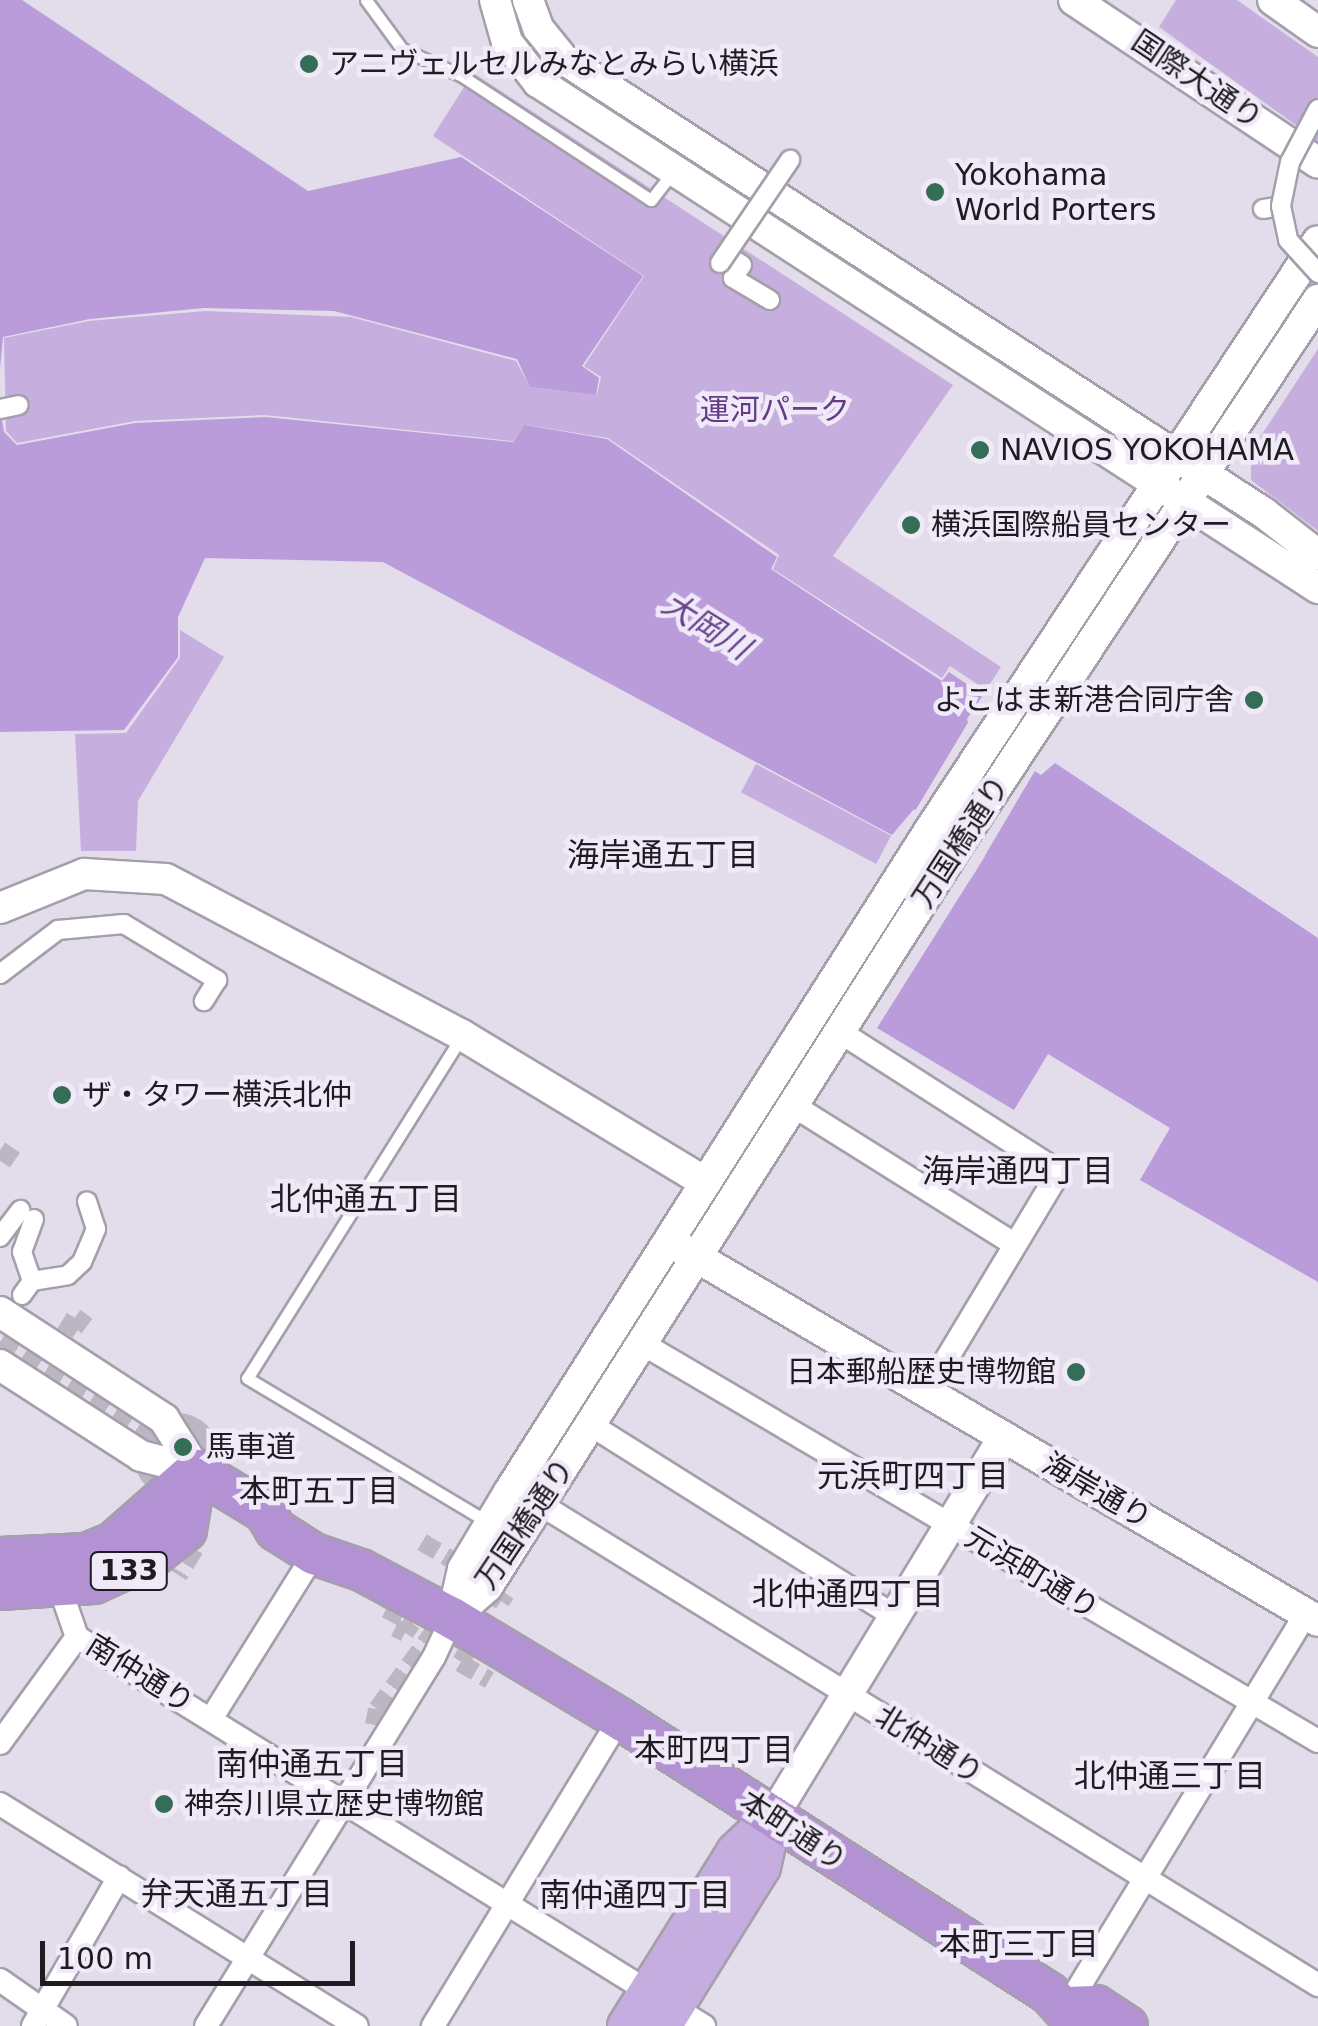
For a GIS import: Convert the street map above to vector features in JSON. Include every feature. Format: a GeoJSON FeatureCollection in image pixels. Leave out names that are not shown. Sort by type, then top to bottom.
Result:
{"type":"FeatureCollection","features":[{"type":"Feature","properties":{"kind":"highway","name":"本町通り"},"geometry":{"type":"LineString","coordinates":[[196,1470],[265,1512],[276,1530],[314,1554],[361,1570],[452,1618],[620,1719],[1067,2020],[1096,2006],[1128,2026]]}},
{"type":"Feature","properties":{"kind":"highway","name":"133"},"geometry":{"type":"LineString","coordinates":[[0,1558],[86,1554],[113,1542],[196,1470]]}},
{"type":"Feature","properties":{"kind":"highway","name":"133"},"geometry":{"type":"LineString","coordinates":[[0,1589],[60,1588],[128,1571],[186,1530],[196,1470]]}},
{"type":"Feature","properties":{"kind":"highway","name":"本町通り"},"geometry":{"type":"LineString","coordinates":[[265,1512],[288,1511],[353,1548],[361,1570]]}},
{"type":"Feature","properties":{"kind":"main road"},"geometry":{"type":"LineString","coordinates":[[627,2026],[672,2013],[761,1868],[772,1818]]}},
{"type":"Feature","properties":{"kind":"street"},"geometry":{"type":"LineString","coordinates":[[495,0],[507,42],[538,82],[1318,588]]}},
{"type":"Feature","properties":{"kind":"street"},"geometry":{"type":"LineString","coordinates":[[528,0],[538,28],[562,58],[1204,474],[1318,555]]}},
{"type":"Feature","properties":{"kind":"street","name":"国際大通り"},"geometry":{"type":"LineString","coordinates":[[1074,0],[1176,63],[1318,162]]}},
{"type":"Feature","properties":{"kind":"street"},"geometry":{"type":"LineString","coordinates":[[1109,0],[1176,63]]}},
{"type":"Feature","properties":{"kind":"street"},"geometry":{"type":"LineString","coordinates":[[1273,0],[1318,32]]}},
{"type":"Feature","properties":{"kind":"street"},"geometry":{"type":"LineString","coordinates":[[1318,108],[1272,207],[1288,240],[1318,273]]}},
{"type":"Feature","properties":{"kind":"street"},"geometry":{"type":"LineString","coordinates":[[770,300],[733,278],[742,264],[723,259],[790,160]]}},
{"type":"Feature","properties":{"kind":"street"},"geometry":{"type":"LineString","coordinates":[[1176,456],[1318,241]]}},
{"type":"Feature","properties":{"kind":"street","name":"万国橋通り"},"geometry":{"type":"LineString","coordinates":[[452,1618],[487,1586],[960,842],[1318,300]]}},
{"type":"Feature","properties":{"kind":"street"},"geometry":{"type":"LineString","coordinates":[[0,410],[19,405]]}},
{"type":"Feature","properties":{"kind":"street","name":"万国橋通り"},"geometry":{"type":"LineString","coordinates":[[452,1618],[463,1570],[490,1523],[933,826],[1176,456]]}},
{"type":"Feature","properties":{"kind":"street"},"geometry":{"type":"LineString","coordinates":[[0,908],[84,874],[166,879],[462,1035],[706,1184]]}},
{"type":"Feature","properties":{"kind":"street"},"geometry":{"type":"LineString","coordinates":[[0,974],[58,930],[94,922],[124,924],[217,980],[204,1001]]}},
{"type":"Feature","properties":{"kind":"street"},"geometry":{"type":"LineString","coordinates":[[840,1032],[1059,1172],[927,1392]]}},
{"type":"Feature","properties":{"kind":"street"},"geometry":{"type":"LineString","coordinates":[[794,1106],[1014,1244]]}},
{"type":"Feature","properties":{"kind":"street"},"geometry":{"type":"LineString","coordinates":[[18,1296],[68,1274],[82,1262],[96,1229],[87,1200]]}},
{"type":"Feature","properties":{"kind":"street"},"geometry":{"type":"LineString","coordinates":[[18,1296],[27,1214],[1,1238],[22,1252]]}},
{"type":"Feature","properties":{"kind":"street","name":"海岸通り"},"geometry":{"type":"LineString","coordinates":[[670,1241],[1312,1617]]}},
{"type":"Feature","properties":{"kind":"street"},"geometry":{"type":"LineString","coordinates":[[18,1296],[164,1420],[196,1470]]}},
{"type":"Feature","properties":{"kind":"street","name":"元浜町通り"},"geometry":{"type":"LineString","coordinates":[[643,1344],[1318,1741]]}},
{"type":"Feature","properties":{"kind":"street"},"geometry":{"type":"LineString","coordinates":[[0,1365],[141,1456],[196,1470]]}},
{"type":"Feature","properties":{"kind":"street"},"geometry":{"type":"LineString","coordinates":[[591,1425],[893,1615]]}},
{"type":"Feature","properties":{"kind":"street"},"geometry":{"type":"LineString","coordinates":[[772,1818],[845,1692],[1004,1437]]}},
{"type":"Feature","properties":{"kind":"street","name":"北仲通り"},"geometry":{"type":"LineString","coordinates":[[540,1504],[1318,1985]]}},
{"type":"Feature","properties":{"kind":"street"},"geometry":{"type":"LineString","coordinates":[[211,1719],[314,1554]]}},
{"type":"Feature","properties":{"kind":"street","name":"南仲通り"},"geometry":{"type":"LineString","coordinates":[[60,1588],[77,1637],[672,2013]]}},
{"type":"Feature","properties":{"kind":"street"},"geometry":{"type":"LineString","coordinates":[[1067,2020],[1144,1878],[1252,1702],[1312,1617]]}},
{"type":"Feature","properties":{"kind":"street"},"geometry":{"type":"LineString","coordinates":[[206,2026],[434,1658],[452,1618]]}},
{"type":"Feature","properties":{"kind":"street"},"geometry":{"type":"LineString","coordinates":[[0,1743],[77,1637]]}},
{"type":"Feature","properties":{"kind":"street"},"geometry":{"type":"LineString","coordinates":[[433,2026],[620,1719]]}},
{"type":"Feature","properties":{"kind":"street"},"geometry":{"type":"LineString","coordinates":[[0,1804],[357,2026]]}},
{"type":"Feature","properties":{"kind":"street"},"geometry":{"type":"LineString","coordinates":[[38,2018],[119,1877]]}},
{"type":"Feature","properties":{"kind":"street"},"geometry":{"type":"LineString","coordinates":[[0,1980],[38,2018],[66,2026]]}},
{"type":"Feature","properties":{"kind":"lane"},"geometry":{"type":"LineString","coordinates":[[370,1],[402,48],[462,76],[651,200],[674,170]]}},
{"type":"Feature","properties":{"kind":"lane"},"geometry":{"type":"LineString","coordinates":[[462,1035],[247,1378],[490,1523]]}},
{"type":"Feature","properties":{"kind":"green space"},"geometry":{"type":"Polygon","coordinates":[[[1176,0],[1237,0],[1318,57],[1318,141],[1159,27],[1176,0]]]}},
{"type":"Feature","properties":{"kind":"green space","name":"運河パーク"},"geometry":{"type":"Polygon","coordinates":[[[473,73],[953,385],[833,556],[1001,667],[986,690],[950,666],[942,678],[773,569],[779,555],[608,438],[526,425],[513,441],[265,415],[135,421],[17,443],[6,431],[4,338],[89,321],[205,311],[351,317],[516,361],[530,387],[597,395],[601,377],[584,366],[644,276],[433,136],[473,73]]]}},
{"type":"Feature","properties":{"kind":"green space"},"geometry":{"type":"Polygon","coordinates":[[[1318,349],[1318,531],[1251,480],[1251,451],[1318,349]]]}},
{"type":"Feature","properties":{"kind":"green space"},"geometry":{"type":"Polygon","coordinates":[[[180,630],[224,657],[138,801],[136,851],[81,851],[75,734],[126,733],[180,658],[180,630]]]}},
{"type":"Feature","properties":{"kind":"green space"},"geometry":{"type":"Polygon","coordinates":[[[756,764],[891,836],[876,864],[741,792],[756,764]]]}},
{"type":"Feature","properties":{"kind":"water"},"geometry":{"type":"Polygon","coordinates":[[[0,0],[22,0],[308,191],[461,157],[643,276],[582,366],[599,378],[596,395],[530,387],[517,359],[334,311],[204,308],[90,319],[3,337],[0,368],[0,0]]]}},
{"type":"Feature","properties":{"kind":"water","name":"大岡川"},"geometry":{"type":"Polygon","coordinates":[[[0,409],[4,432],[17,445],[135,423],[266,417],[513,442],[525,425],[607,439],[777,557],[771,569],[942,681],[949,672],[983,695],[967,719],[970,730],[1041,775],[1055,763],[1318,938],[1318,1282],[1140,1180],[1170,1128],[1048,1054],[1014,1110],[877,1028],[985,856],[914,809],[892,835],[383,562],[205,558],[178,617],[178,657],[124,730],[0,732],[0,409]]]}},
{"type":"Feature","properties":{"kind":"pier"},"geometry":{"type":"Polygon","coordinates":[[[975,711],[974,726],[1043,770],[1036,769],[971,879],[980,859],[913,814],[893,832],[915,811],[975,711]]]}},
{"type":"Feature","properties":{"kind":"tunnel"},"geometry":{"type":"LineString","coordinates":[[0,1150],[21,1164]]}},
{"type":"Feature","properties":{"kind":"tunnel"},"geometry":{"type":"LineString","coordinates":[[51,1356],[75,1317],[87,1326]]}},
{"type":"Feature","properties":{"kind":"tunnel"},"geometry":{"type":"LineString","coordinates":[[0,1342],[148,1436]]}},
{"type":"Feature","properties":{"kind":"tunnel"},"geometry":{"type":"LineString","coordinates":[[177,1422],[190,1424],[201,1432],[209,1443],[211,1456],[209,1469],[201,1480],[190,1488],[177,1490],[164,1488],[153,1480],[145,1469],[143,1456],[145,1443],[153,1432],[164,1424],[177,1422]]}},
{"type":"Feature","properties":{"kind":"tunnel"},"geometry":{"type":"LineString","coordinates":[[177,1537],[195,1549],[179,1575]]}},
{"type":"Feature","properties":{"kind":"tunnel"},"geometry":{"type":"LineString","coordinates":[[422,1542],[462,1566],[458,1573]]}},
{"type":"Feature","properties":{"kind":"tunnel"},"geometry":{"type":"LineString","coordinates":[[490,1593],[501,1601],[506,1594]]}},
{"type":"Feature","properties":{"kind":"tunnel"},"geometry":{"type":"LineString","coordinates":[[392,1599],[386,1609],[412,1623],[405,1633],[395,1628]]}},
{"type":"Feature","properties":{"kind":"tunnel"},"geometry":{"type":"LineString","coordinates":[[374,1725],[377,1709],[437,1627]]}},
{"type":"Feature","properties":{"kind":"tunnel"},"geometry":{"type":"LineString","coordinates":[[456,1638],[470,1646],[460,1663],[489,1680]]}},
{"type":"Feature","properties":{"kind":"place","name":"アニヴェルセルみなとみらい横浜"},"geometry":{"type":"Point","coordinates":[309,64]}},
{"type":"Feature","properties":{"kind":"place","name":"Yokohama World Porters"},"geometry":{"type":"Point","coordinates":[935,192]}},
{"type":"Feature","properties":{"kind":"place","name":"NAVIOS YOKOHAMA"},"geometry":{"type":"Point","coordinates":[980,450]}},
{"type":"Feature","properties":{"kind":"place","name":"横浜国際船員センター"},"geometry":{"type":"Point","coordinates":[911,525]}},
{"type":"Feature","properties":{"kind":"place","name":"よこはま新港合同庁舎"},"geometry":{"type":"Point","coordinates":[1254,700]}},
{"type":"Feature","properties":{"kind":"place","name":"ザ・タワー横浜北仲"},"geometry":{"type":"Point","coordinates":[62,1095]}},
{"type":"Feature","properties":{"kind":"place","name":"日本郵船歴史博物館"},"geometry":{"type":"Point","coordinates":[1076,1372]}},
{"type":"Feature","properties":{"kind":"place","name":"馬車道"},"geometry":{"type":"Point","coordinates":[183,1447]}},
{"type":"Feature","properties":{"kind":"place","name":"神奈川県立歴史博物館"},"geometry":{"type":"Point","coordinates":[164,1804]}},
{"type":"Feature","properties":{"kind":"district","name":"海岸通五丁目"},"geometry":{"type":"Point","coordinates":[663,855]}},
{"type":"Feature","properties":{"kind":"district","name":"海岸通四丁目"},"geometry":{"type":"Point","coordinates":[1018,1171]}},
{"type":"Feature","properties":{"kind":"district","name":"北仲通五丁目"},"geometry":{"type":"Point","coordinates":[366,1199]}},
{"type":"Feature","properties":{"kind":"district","name":"元浜町四丁目"},"geometry":{"type":"Point","coordinates":[913,1476]}},
{"type":"Feature","properties":{"kind":"district","name":"本町五丁目"},"geometry":{"type":"Point","coordinates":[319,1491]}},
{"type":"Feature","properties":{"kind":"district","name":"北仲通四丁目"},"geometry":{"type":"Point","coordinates":[848,1594]}},
{"type":"Feature","properties":{"kind":"district","name":"本町四丁目"},"geometry":{"type":"Point","coordinates":[714,1750]}},
{"type":"Feature","properties":{"kind":"district","name":"南仲通五丁目"},"geometry":{"type":"Point","coordinates":[312,1764]}},
{"type":"Feature","properties":{"kind":"district","name":"北仲通三丁目"},"geometry":{"type":"Point","coordinates":[1170,1776]}},
{"type":"Feature","properties":{"kind":"district","name":"弁天通五丁目"},"geometry":{"type":"Point","coordinates":[237,1894]}},
{"type":"Feature","properties":{"kind":"district","name":"南仲通四丁目"},"geometry":{"type":"Point","coordinates":[635,1895]}},
{"type":"Feature","properties":{"kind":"district","name":"本町三丁目"},"geometry":{"type":"Point","coordinates":[1019,1944]}}]}
